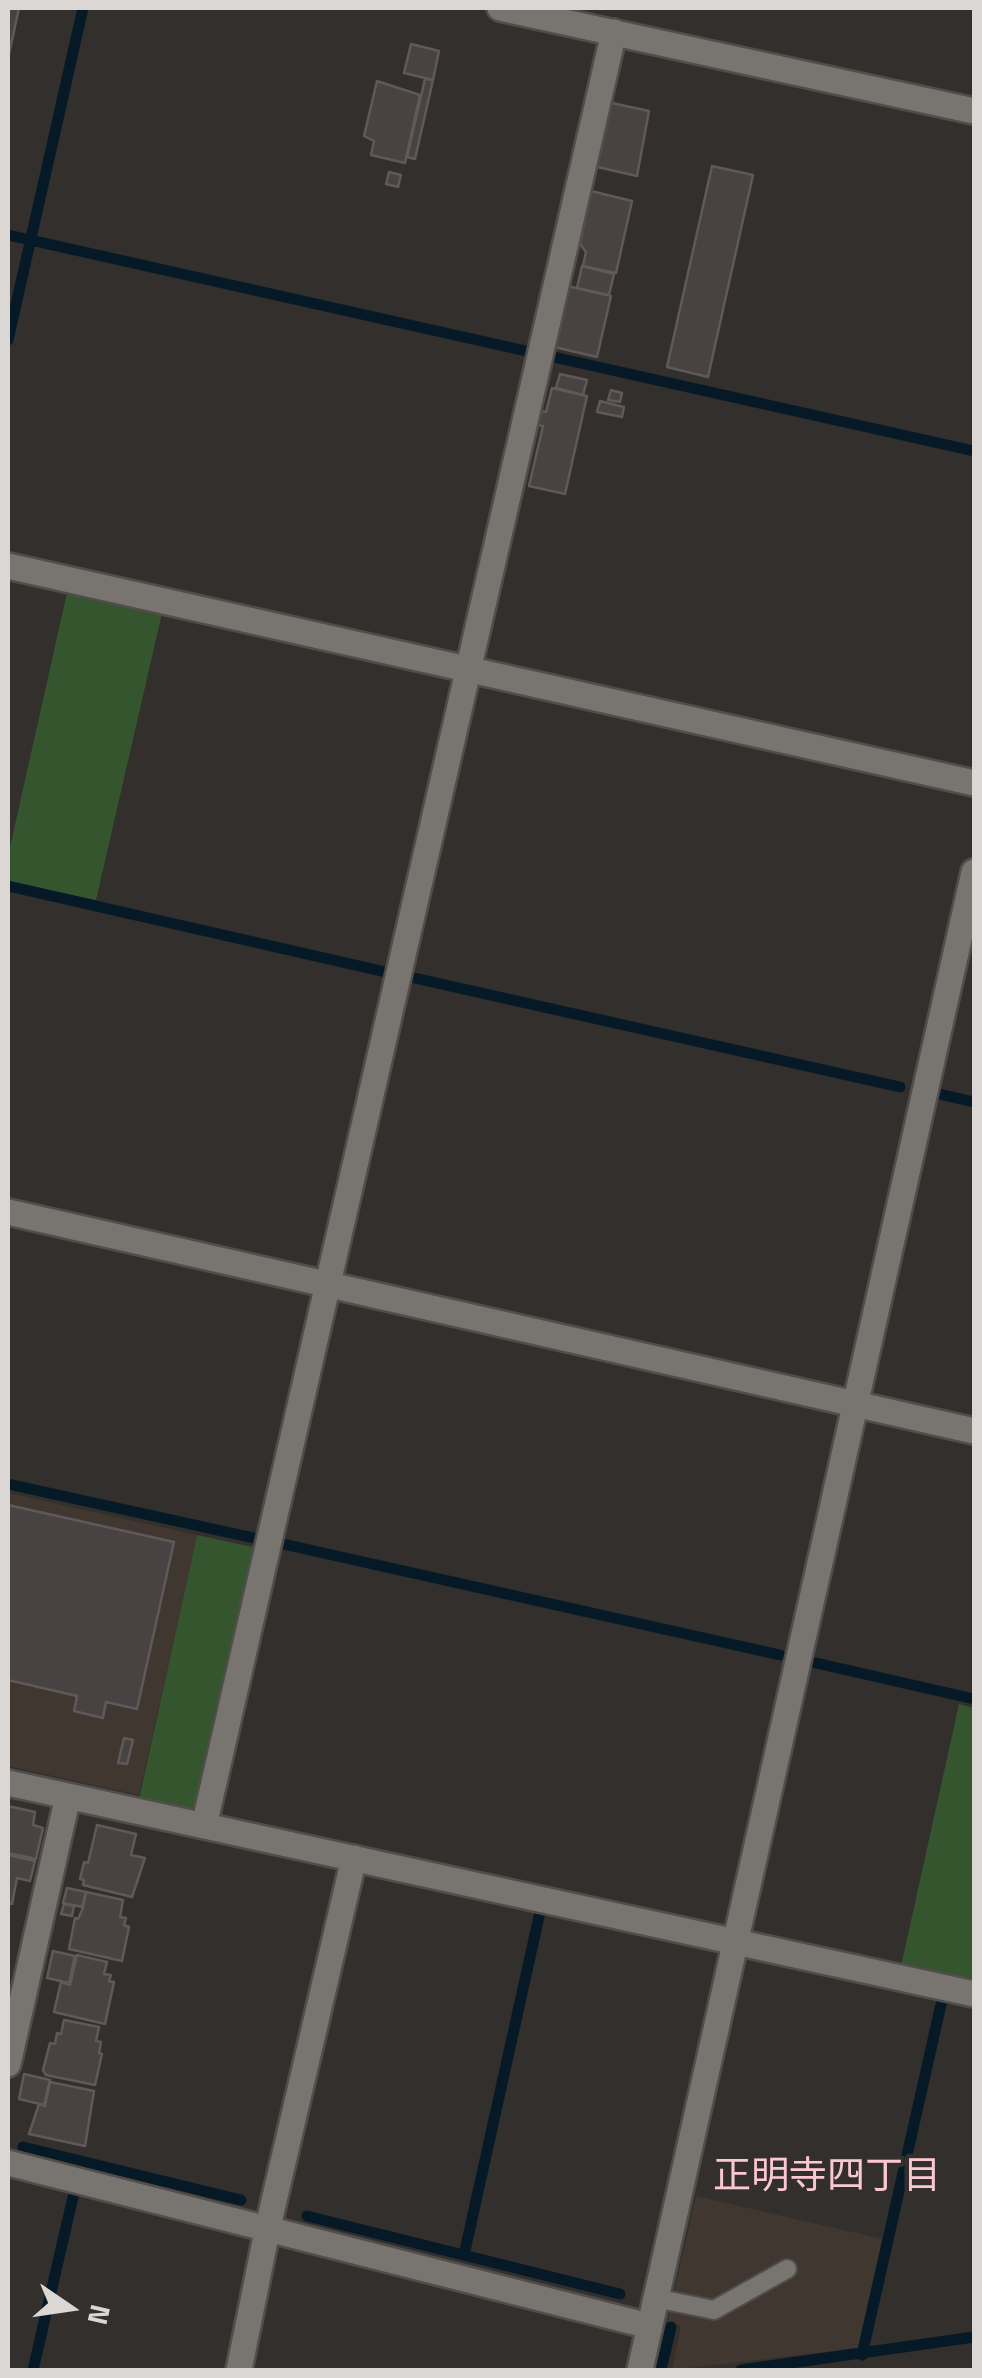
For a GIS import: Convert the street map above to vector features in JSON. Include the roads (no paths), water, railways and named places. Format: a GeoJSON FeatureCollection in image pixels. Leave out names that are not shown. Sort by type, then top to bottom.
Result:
{"type":"FeatureCollection","features":[{"type":"Feature","properties":{"kind":"street"},"geometry":{"type":"LineString","coordinates":[[500,8],[974,111]]}},
{"type":"Feature","properties":{"kind":"street"},"geometry":{"type":"LineString","coordinates":[[204,1826],[614,32]]}},
{"type":"Feature","properties":{"kind":"street"},"geometry":{"type":"LineString","coordinates":[[8,566],[974,783]]}},
{"type":"Feature","properties":{"kind":"street"},"geometry":{"type":"LineString","coordinates":[[640,2370],[974,872]]}},
{"type":"Feature","properties":{"kind":"street"},"geometry":{"type":"LineString","coordinates":[[8,1212],[974,1431]]}},
{"type":"Feature","properties":{"kind":"street"},"geometry":{"type":"LineString","coordinates":[[8,1783],[974,1994]]}},
{"type":"Feature","properties":{"kind":"street"},"geometry":{"type":"LineString","coordinates":[[8,2064],[68,1796]]}},
{"type":"Feature","properties":{"kind":"street"},"geometry":{"type":"LineString","coordinates":[[239,2370],[267,2231],[354,1858]]}},
{"type":"Feature","properties":{"kind":"street"},"geometry":{"type":"LineString","coordinates":[[8,2163],[650,2326]]}},
{"type":"Feature","properties":{"kind":"lane"},"geometry":{"type":"LineString","coordinates":[[655,2298],[714,2310],[787,2270]]}},
{"type":"Feature","properties":{"kind":"waterway"},"geometry":{"type":"LineString","coordinates":[[8,340],[83,8]]}},
{"type":"Feature","properties":{"kind":"waterway"},"geometry":{"type":"LineString","coordinates":[[8,235],[526,351]]}},
{"type":"Feature","properties":{"kind":"waterway"},"geometry":{"type":"LineString","coordinates":[[549,356],[974,451]]}},
{"type":"Feature","properties":{"kind":"waterway"},"geometry":{"type":"LineString","coordinates":[[8,886],[390,973]]}},
{"type":"Feature","properties":{"kind":"waterway"},"geometry":{"type":"LineString","coordinates":[[410,977],[900,1087]]}},
{"type":"Feature","properties":{"kind":"waterway"},"geometry":{"type":"LineString","coordinates":[[939,1094],[974,1102]]}},
{"type":"Feature","properties":{"kind":"waterway"},"geometry":{"type":"LineString","coordinates":[[8,1484],[263,1540]]}},
{"type":"Feature","properties":{"kind":"waterway"},"geometry":{"type":"LineString","coordinates":[[283,1544],[780,1655]]}},
{"type":"Feature","properties":{"kind":"waterway"},"geometry":{"type":"LineString","coordinates":[[816,1663],[974,1699]]}},
{"type":"Feature","properties":{"kind":"waterway"},"geometry":{"type":"LineString","coordinates":[[464,2255],[540,1912]]}},
{"type":"Feature","properties":{"kind":"waterway"},"geometry":{"type":"LineString","coordinates":[[862,2355],[942,2000]]}},
{"type":"Feature","properties":{"kind":"waterway"},"geometry":{"type":"LineString","coordinates":[[23,2147],[241,2200]]}},
{"type":"Feature","properties":{"kind":"waterway"},"geometry":{"type":"LineString","coordinates":[[33,2370],[73,2197]]}},
{"type":"Feature","properties":{"kind":"waterway"},"geometry":{"type":"LineString","coordinates":[[307,2216],[620,2294]]}},
{"type":"Feature","properties":{"kind":"waterway"},"geometry":{"type":"LineString","coordinates":[[661,2370],[671,2327]]}},
{"type":"Feature","properties":{"kind":"waterway"},"geometry":{"type":"LineString","coordinates":[[741,2370],[974,2337]]}},
{"type":"Feature","properties":{"kind":"district","name":"正明寺四丁目"},"geometry":{"type":"Point","coordinates":[827,2179]}}]}
